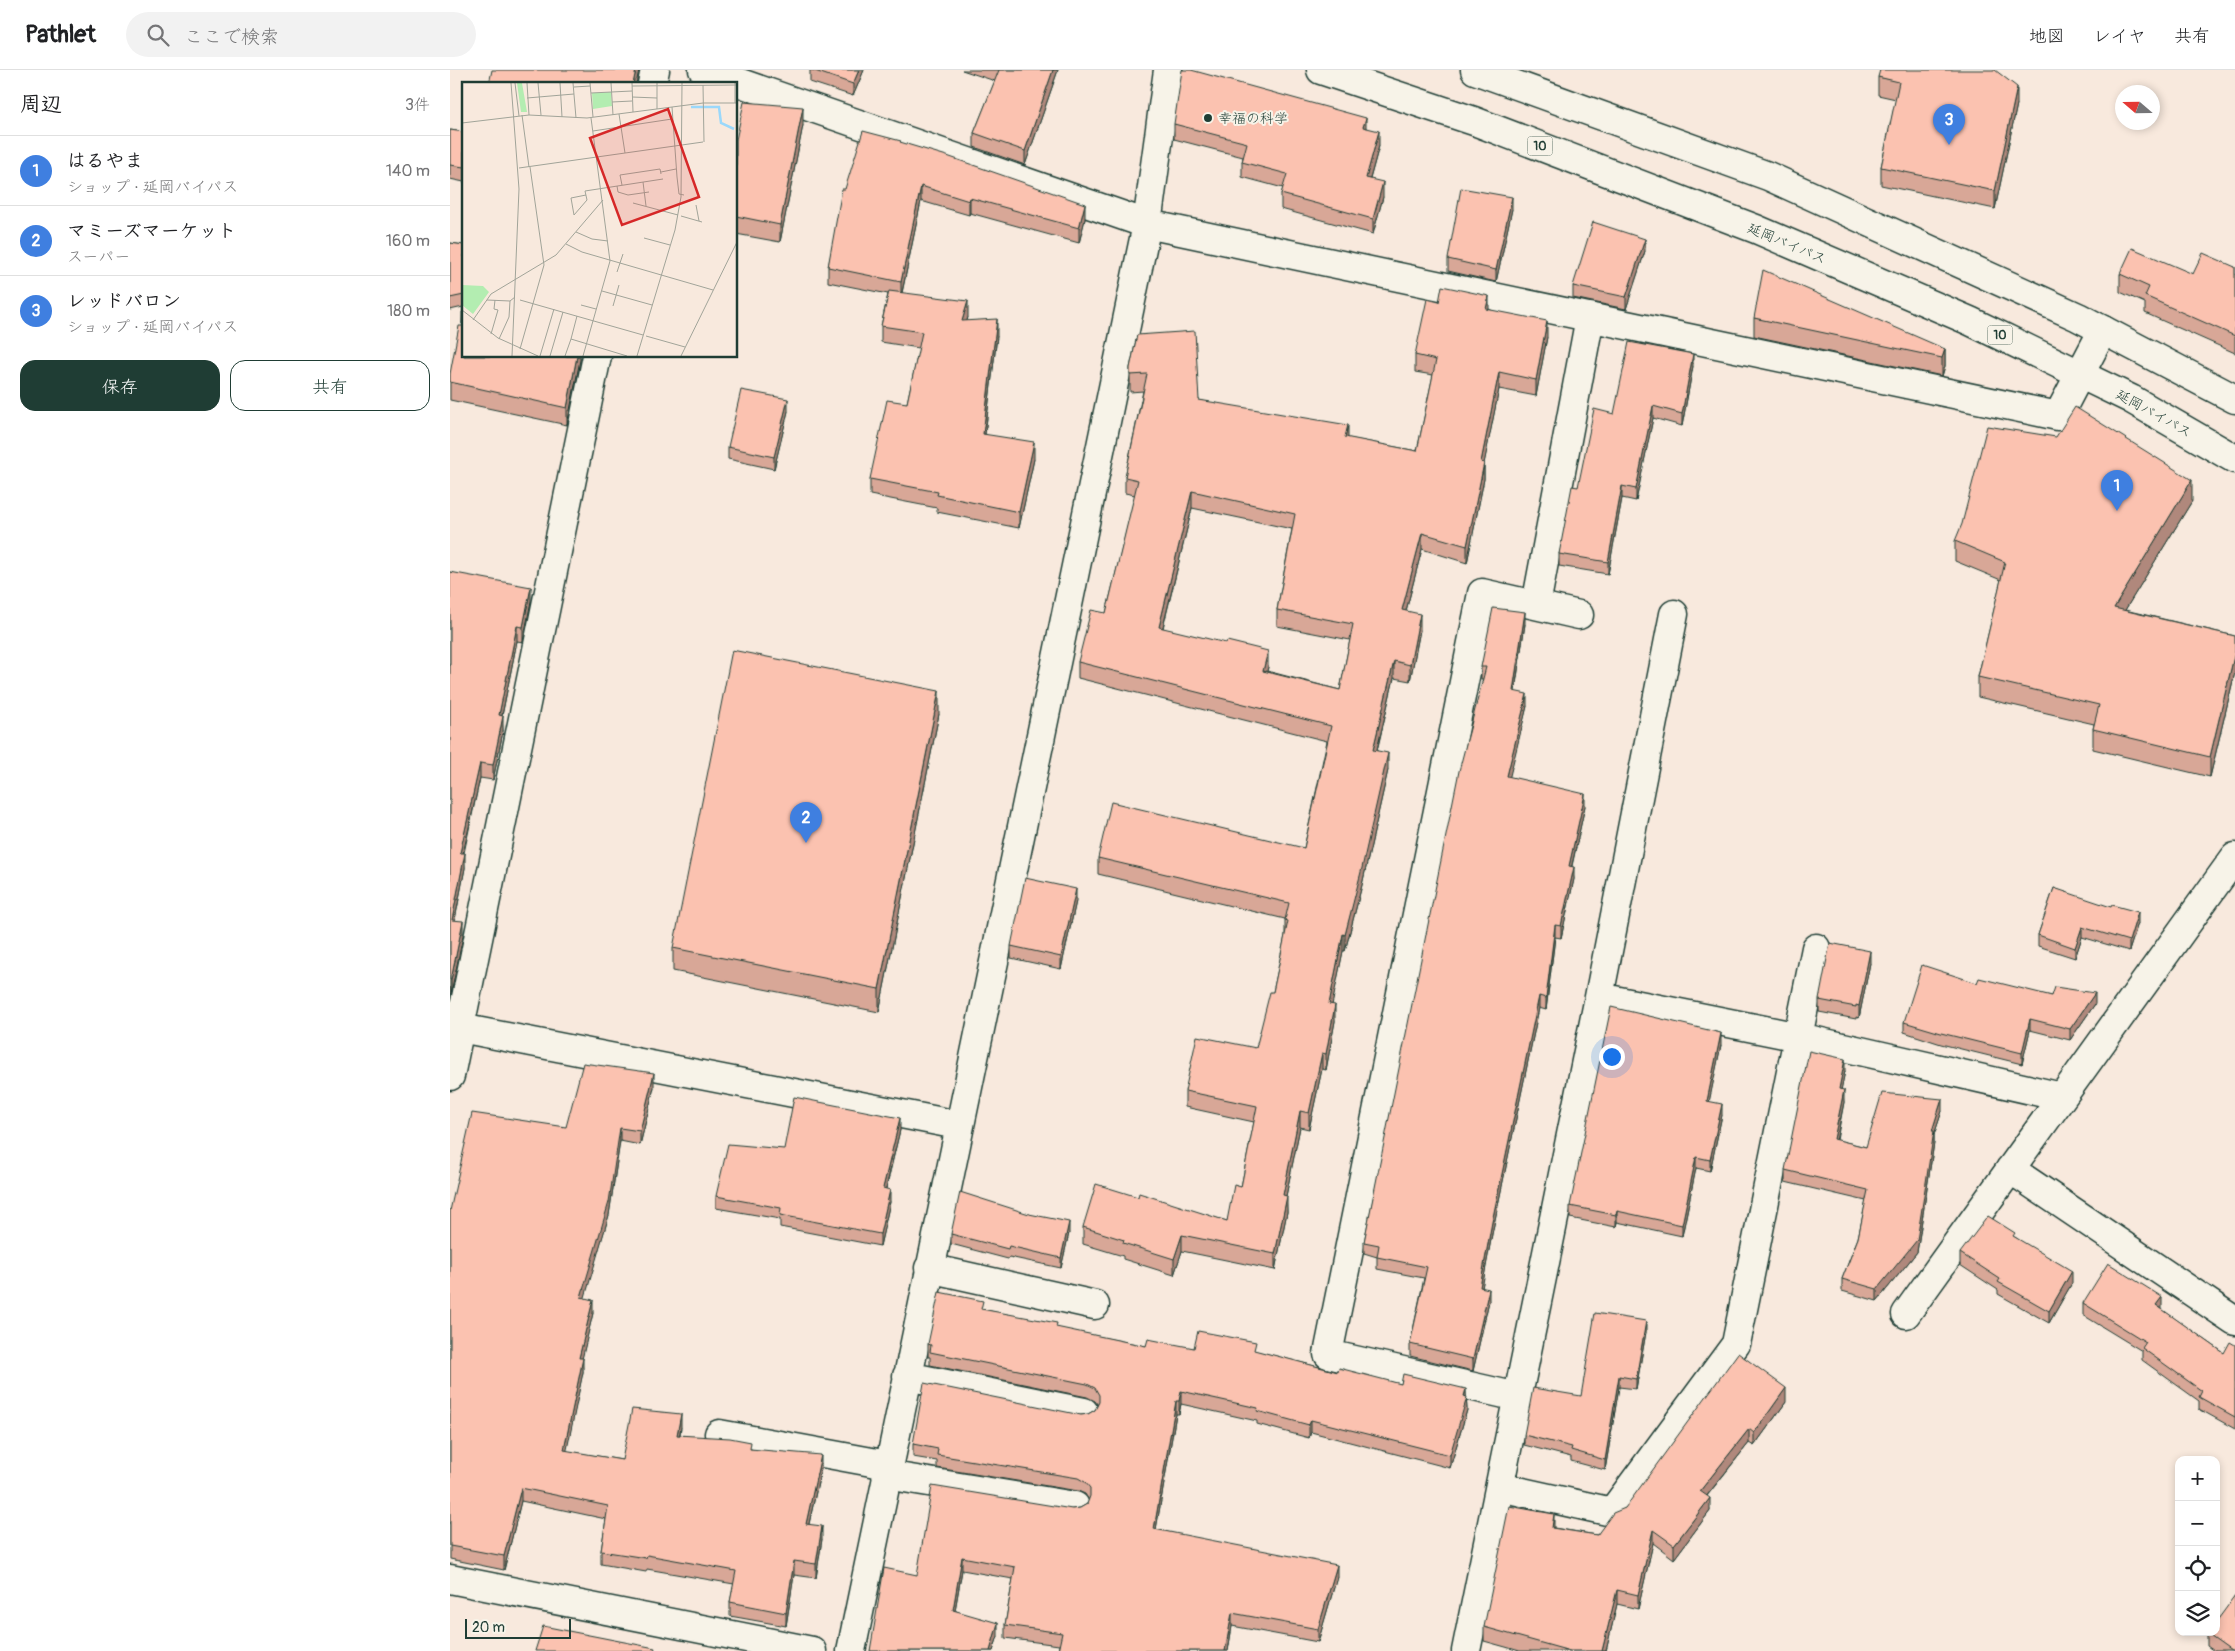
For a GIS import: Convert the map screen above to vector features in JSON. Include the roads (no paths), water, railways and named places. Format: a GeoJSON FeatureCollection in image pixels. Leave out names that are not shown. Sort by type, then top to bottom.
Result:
{"type":"FeatureCollection","features":[{"type":"Feature","properties":{"kind":"main road"},"geometry":{"type":"LineString","coordinates":[[703,70],[738,82]]}},
{"type":"Feature","properties":{"kind":"main road"},"geometry":{"type":"LineString","coordinates":[[851,1651],[958,1125],[1147,224],[1168,70]]}},
{"type":"Feature","properties":{"kind":"main road","name":"延岡バイパス"},"geometry":{"type":"LineString","coordinates":[[1321,70],[1474,121],[1756,229],[1970,321],[2131,399],[2235,458]]}},
{"type":"Feature","properties":{"kind":"main road"},"geometry":{"type":"LineString","coordinates":[[1475,70],[1768,176],[2069,312],[2235,399]]}},
{"type":"Feature","properties":{"kind":"main road"},"geometry":{"type":"LineString","coordinates":[[738,82],[1147,224],[2058,416],[2103,330]]}},
{"type":"Feature","properties":{"kind":"main road"},"geometry":{"type":"LineString","coordinates":[[1536,605],[1590,317]]}},
{"type":"Feature","properties":{"kind":"main road"},"geometry":{"type":"LineString","coordinates":[[450,1076],[455,1026],[597,358]]}},
{"type":"Feature","properties":{"kind":"main road"},"geometry":{"type":"LineString","coordinates":[[1518,1397],[1328,1354],[1482,593],[1579,615]]}},
{"type":"Feature","properties":{"kind":"main road"},"geometry":{"type":"LineString","coordinates":[[1466,1651],[1599,997],[1674,614]]}},
{"type":"Feature","properties":{"kind":"main road"},"geometry":{"type":"LineString","coordinates":[[1906,1314],[2235,857]]}},
{"type":"Feature","properties":{"kind":"main road"},"geometry":{"type":"LineString","coordinates":[[1500,1487],[1612,1512],[1736,1344],[1816,948]]}},
{"type":"Feature","properties":{"kind":"main road"},"geometry":{"type":"LineString","coordinates":[[1599,997],[1798,1037],[2062,1097]]}},
{"type":"Feature","properties":{"kind":"main road"},"geometry":{"type":"LineString","coordinates":[[455,1026],[958,1125]]}},
{"type":"Feature","properties":{"kind":"main road"},"geometry":{"type":"LineString","coordinates":[[2010,1169],[2235,1321]]}},
{"type":"Feature","properties":{"kind":"main road"},"geometry":{"type":"LineString","coordinates":[[929,1268],[1095,1305]]}},
{"type":"Feature","properties":{"kind":"main road"},"geometry":{"type":"LineString","coordinates":[[907,1376],[1084,1412]]}},
{"type":"Feature","properties":{"kind":"main road"},"geometry":{"type":"LineString","coordinates":[[719,1434],[887,1470],[1075,1506]]}},
{"type":"Feature","properties":{"kind":"main road"},"geometry":{"type":"LineString","coordinates":[[450,1579],[812,1651]]}},
{"type":"Feature","properties":{"kind":"place","name":"幸福の科学"},"geometry":{"type":"Point","coordinates":[1208,118]}},
{"type":"Feature","properties":{"kind":"place","name":"レッドバロン"},"geometry":{"type":"Point","coordinates":[1949,145]}},
{"type":"Feature","properties":{"kind":"place","name":"はるやま"},"geometry":{"type":"Point","coordinates":[2117,511]}},
{"type":"Feature","properties":{"kind":"place","name":"マミーズマーケット"},"geometry":{"type":"Point","coordinates":[806,843]}}]}
